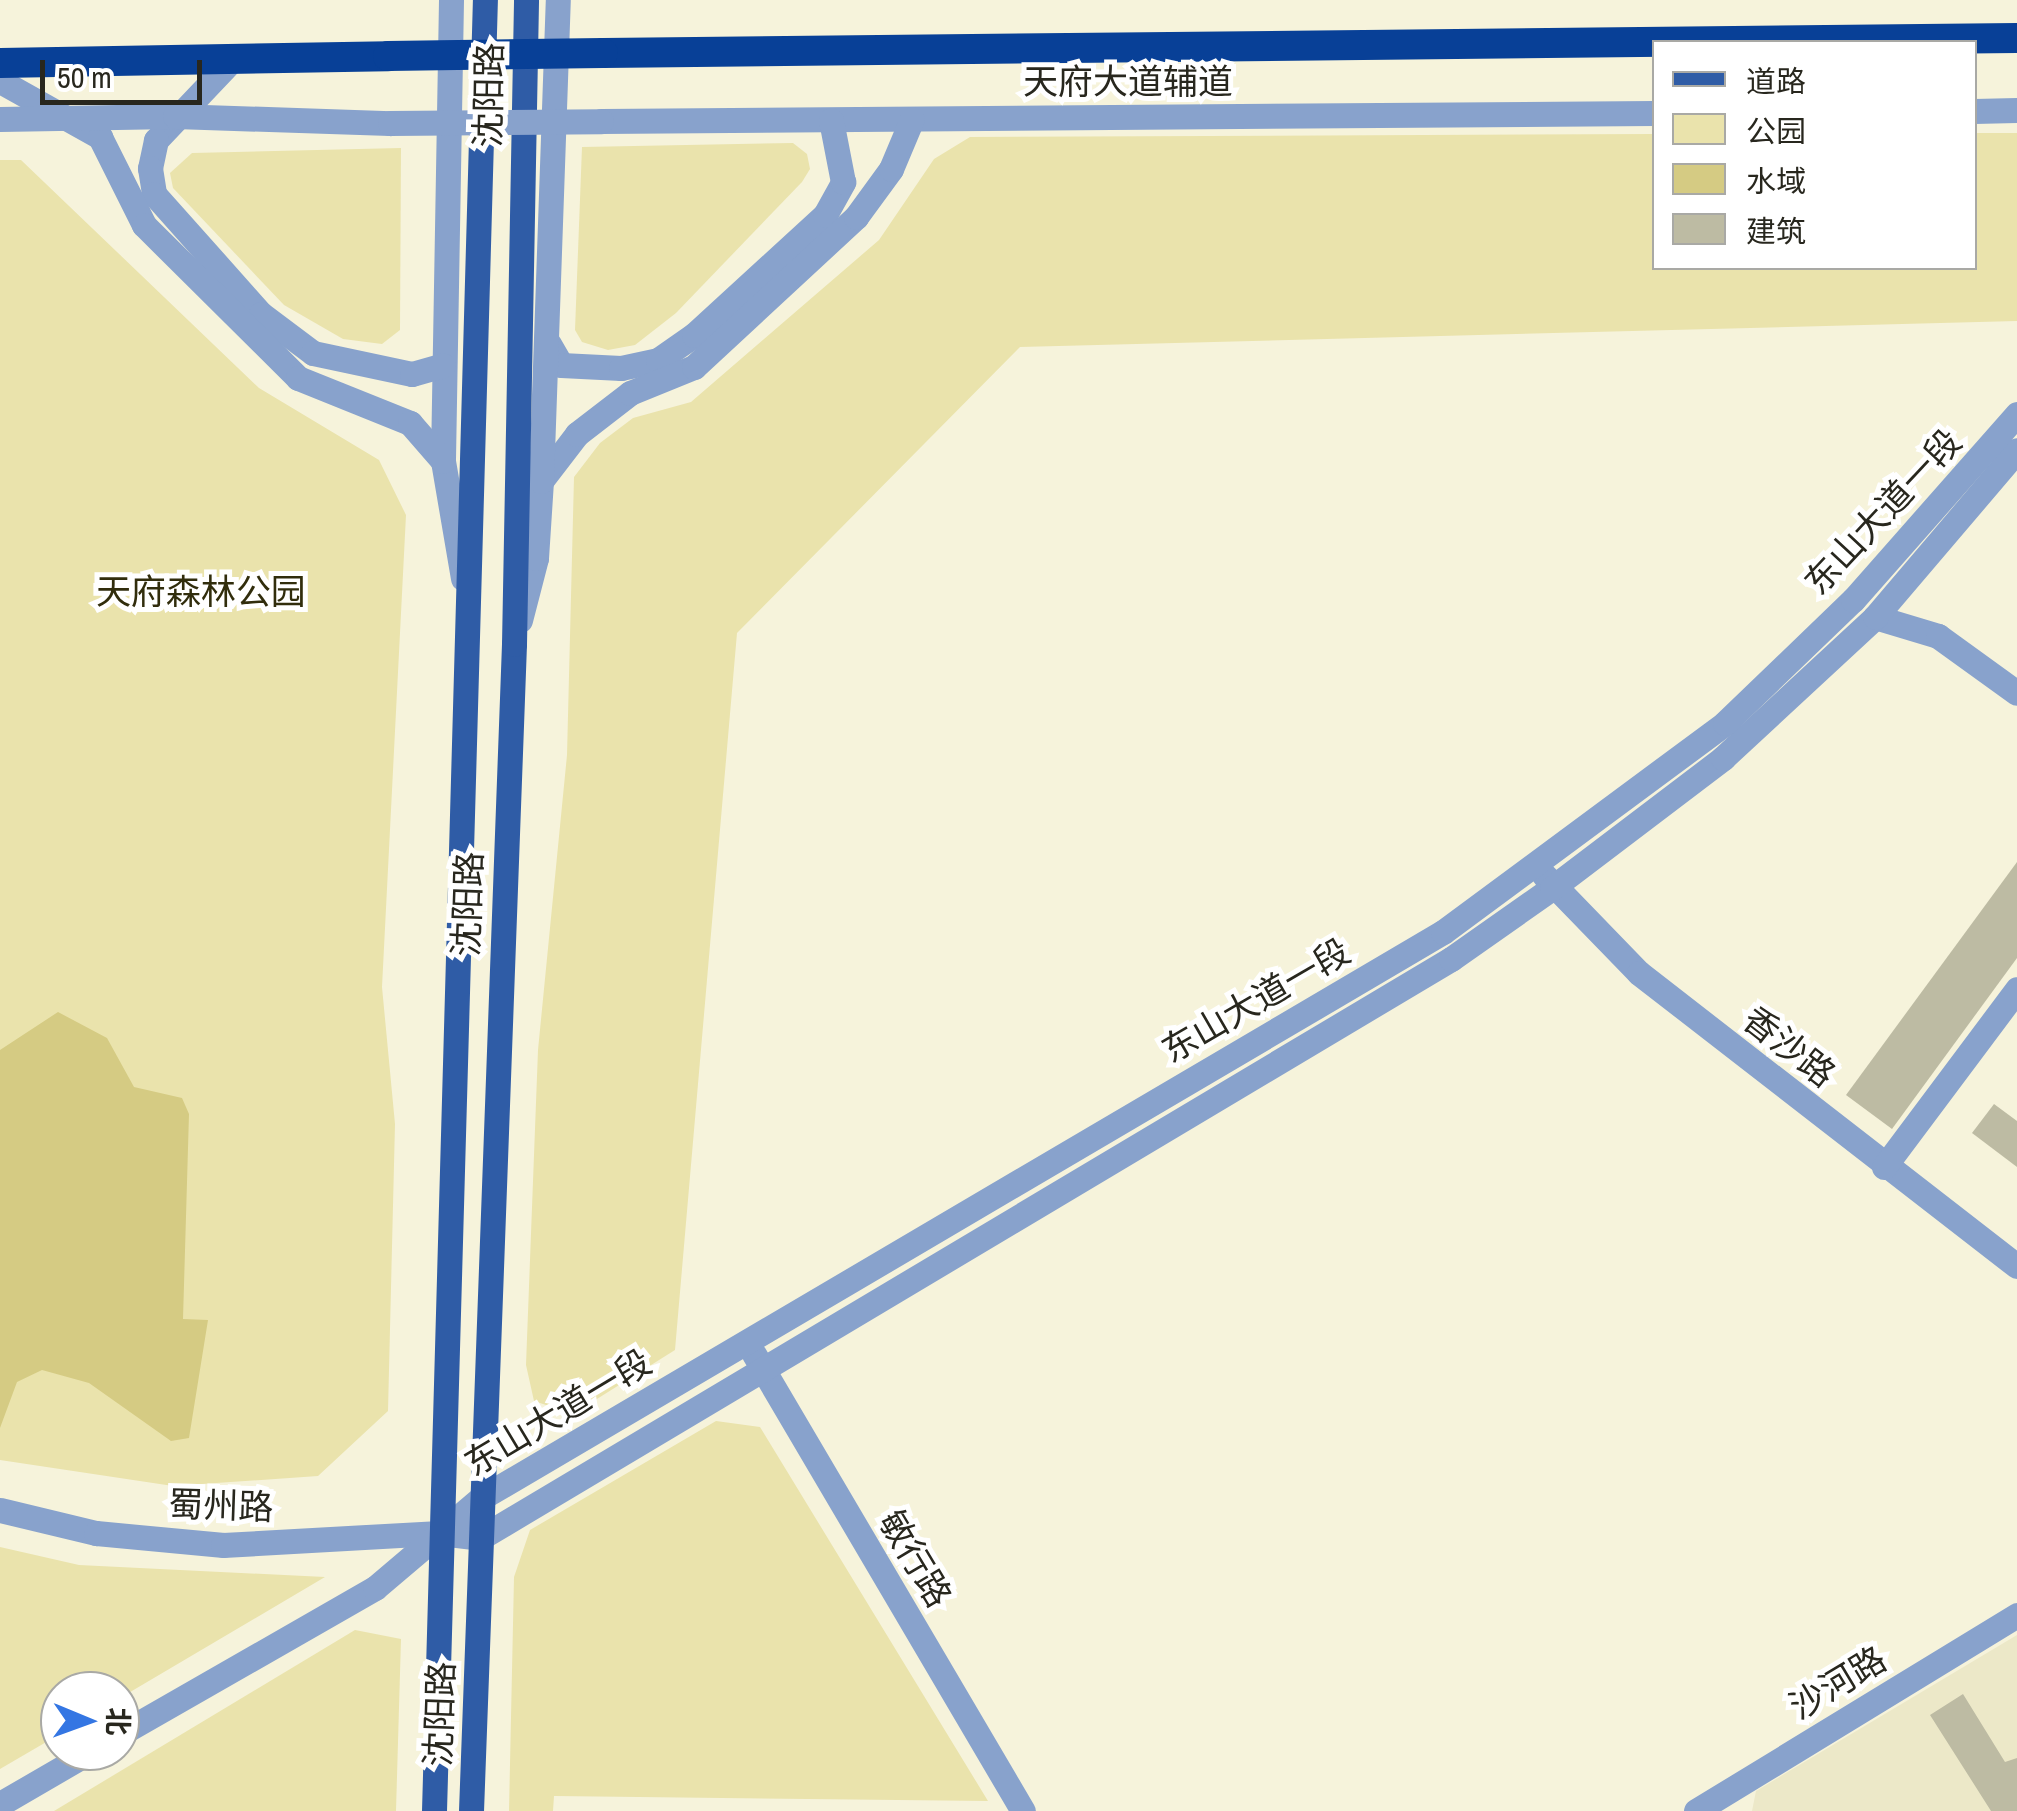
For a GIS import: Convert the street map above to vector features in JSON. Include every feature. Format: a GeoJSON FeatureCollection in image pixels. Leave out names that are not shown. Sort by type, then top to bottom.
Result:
{"type":"FeatureCollection","features":[{"type":"Feature","properties":{"kind":"highway"},"geometry":{"type":"LineString","coordinates":[[1848,40],[2017,38]]}},
{"type":"Feature","properties":{"kind":"highway"},"geometry":{"type":"LineString","coordinates":[[0,63],[1652,42]]}},
{"type":"Feature","properties":{"kind":"main road","name":"沈阳路"},"geometry":{"type":"LineString","coordinates":[[434,1811],[485,0]]}},
{"type":"Feature","properties":{"kind":"main road","name":"沈阳路"},"geometry":{"type":"LineString","coordinates":[[472,1811],[514,644],[526,0]]}},
{"type":"Feature","properties":{"kind":"street"},"geometry":{"type":"LineString","coordinates":[[451,0],[443,461],[470,626]]}},
{"type":"Feature","properties":{"kind":"street"},"geometry":{"type":"LineString","coordinates":[[514,644],[536,558],[549,344],[558,0]]}},
{"type":"Feature","properties":{"kind":"street"},"geometry":{"type":"LineString","coordinates":[[233,60],[156,140],[150,168],[154,194],[261,314],[313,353],[412,374],[443,365]]}},
{"type":"Feature","properties":{"kind":"street"},"geometry":{"type":"LineString","coordinates":[[0,81],[100,137],[144,225],[284,366],[325,391],[410,423],[443,461]]}},
{"type":"Feature","properties":{"kind":"street"},"geometry":{"type":"LineString","coordinates":[[1977,110],[2017,110]]}},
{"type":"Feature","properties":{"kind":"street","name":"天府大道辅道"},"geometry":{"type":"LineString","coordinates":[[175,116],[390,123],[1652,113]]}},
{"type":"Feature","properties":{"kind":"street"},"geometry":{"type":"LineString","coordinates":[[0,120],[64,115],[175,116]]}},
{"type":"Feature","properties":{"kind":"street"},"geometry":{"type":"LineString","coordinates":[[541,482],[577,434],[630,393],[694,367],[856,217],[891,169],[912,119]]}},
{"type":"Feature","properties":{"kind":"street"},"geometry":{"type":"LineString","coordinates":[[549,344],[561,364],[621,368],[658,360],[694,335],[825,215],[843,182],[831,120]]}},
{"type":"Feature","properties":{"kind":"street","name":"东山大道一段"},"geometry":{"type":"LineString","coordinates":[[140,1723],[375,1588],[481,1498],[1443,932],[1725,723],[1854,600],[2017,414]]}},
{"type":"Feature","properties":{"kind":"street","name":"东山大道一段"},"geometry":{"type":"LineString","coordinates":[[440,1533],[480,1538],[1434,969],[1552,888],[1723,758],[1875,617],[2017,450]]}},
{"type":"Feature","properties":{"kind":"street"},"geometry":{"type":"LineString","coordinates":[[1875,617],[1938,636],[2017,693]]}},
{"type":"Feature","properties":{"kind":"street","name":"香沙路"},"geometry":{"type":"LineString","coordinates":[[1536,863],[1552,888],[1639,973],[1884,1167],[2017,1266]]}},
{"type":"Feature","properties":{"kind":"street"},"geometry":{"type":"LineString","coordinates":[[1884,1167],[2017,989]]}},
{"type":"Feature","properties":{"kind":"street","name":"敏行路"},"geometry":{"type":"LineString","coordinates":[[746,1342],[1023,1811]]}},
{"type":"Feature","properties":{"kind":"street","name":"蜀州路"},"geometry":{"type":"LineString","coordinates":[[0,1510],[96,1532],[223,1545],[440,1533]]}},
{"type":"Feature","properties":{"kind":"street","name":"沙河路"},"geometry":{"type":"LineString","coordinates":[[1696,1811],[2017,1615]]}},
{"type":"Feature","properties":{"kind":"street"},"geometry":{"type":"LineString","coordinates":[[0,1804],[57,1771]]}},
{"type":"Feature","properties":{"kind":"shaded area"},"geometry":{"type":"Polygon","coordinates":[[[2017,1635],[2017,1811],[1752,1811],[1756,1791],[2017,1635]]]}},
{"type":"Feature","properties":{"kind":"green space"},"geometry":{"type":"Polygon","coordinates":[[[1977,133],[2017,133],[2017,321],[1020,347],[737,633],[675,1350],[573,1414],[534,1401],[526,1365],[538,1050],[567,755],[574,477],[600,443],[633,418],[691,402],[879,240],[934,159],[970,137],[1652,134],[1652,270],[1977,270],[1977,133]]]}},
{"type":"Feature","properties":{"kind":"green space"},"geometry":{"type":"Polygon","coordinates":[[[793,143],[807,154],[810,169],[802,182],[676,313],[635,345],[608,350],[582,342],[575,330],[582,147],[793,143]]]}},
{"type":"Feature","properties":{"kind":"green space"},"geometry":{"type":"Polygon","coordinates":[[[401,148],[400,330],[382,344],[343,339],[284,305],[173,188],[170,173],[192,153],[401,148]]]}},
{"type":"Feature","properties":{"kind":"green space","name":"天府森林公园"},"geometry":{"type":"Polygon","coordinates":[[[0,160],[21,160],[259,388],[379,460],[406,515],[382,987],[395,1124],[388,1411],[318,1476],[173,1486],[0,1460],[0,160]]]}},
{"type":"Feature","properties":{"kind":"green space"},"geometry":{"type":"Polygon","coordinates":[[[716,1421],[760,1427],[988,1801],[554,1796],[553,1811],[509,1811],[514,1577],[530,1530],[716,1421]]]}},
{"type":"Feature","properties":{"kind":"green space"},"geometry":{"type":"Polygon","coordinates":[[[0,1547],[79,1565],[325,1577],[140,1686],[140,1671],[40,1671],[40,1746],[0,1769],[0,1547]]]}},
{"type":"Feature","properties":{"kind":"green space"},"geometry":{"type":"Polygon","coordinates":[[[355,1630],[401,1639],[396,1811],[54,1811],[121,1771],[140,1771],[140,1759],[355,1630]]]}},
{"type":"Feature","properties":{"kind":"water"},"geometry":{"type":"Polygon","coordinates":[[[58,1012],[107,1038],[134,1087],[182,1098],[189,1114],[183,1319],[208,1320],[189,1438],[171,1441],[89,1383],[42,1370],[17,1382],[0,1428],[0,1050],[58,1012]]]}},
{"type":"Feature","properties":{"kind":"building"},"geometry":{"type":"Polygon","coordinates":[[[2017,862],[2017,958],[1892,1129],[1846,1095],[2017,862]]]}},
{"type":"Feature","properties":{"kind":"building"},"geometry":{"type":"Polygon","coordinates":[[[1994,1104],[2017,1121],[2017,1167],[1972,1133],[1994,1104]]]}},
{"type":"Feature","properties":{"kind":"building"},"geometry":{"type":"Polygon","coordinates":[[[1963,1694],[2005,1762],[2017,1758],[2017,1811],[1991,1811],[1930,1715],[1963,1694]]]}}]}
